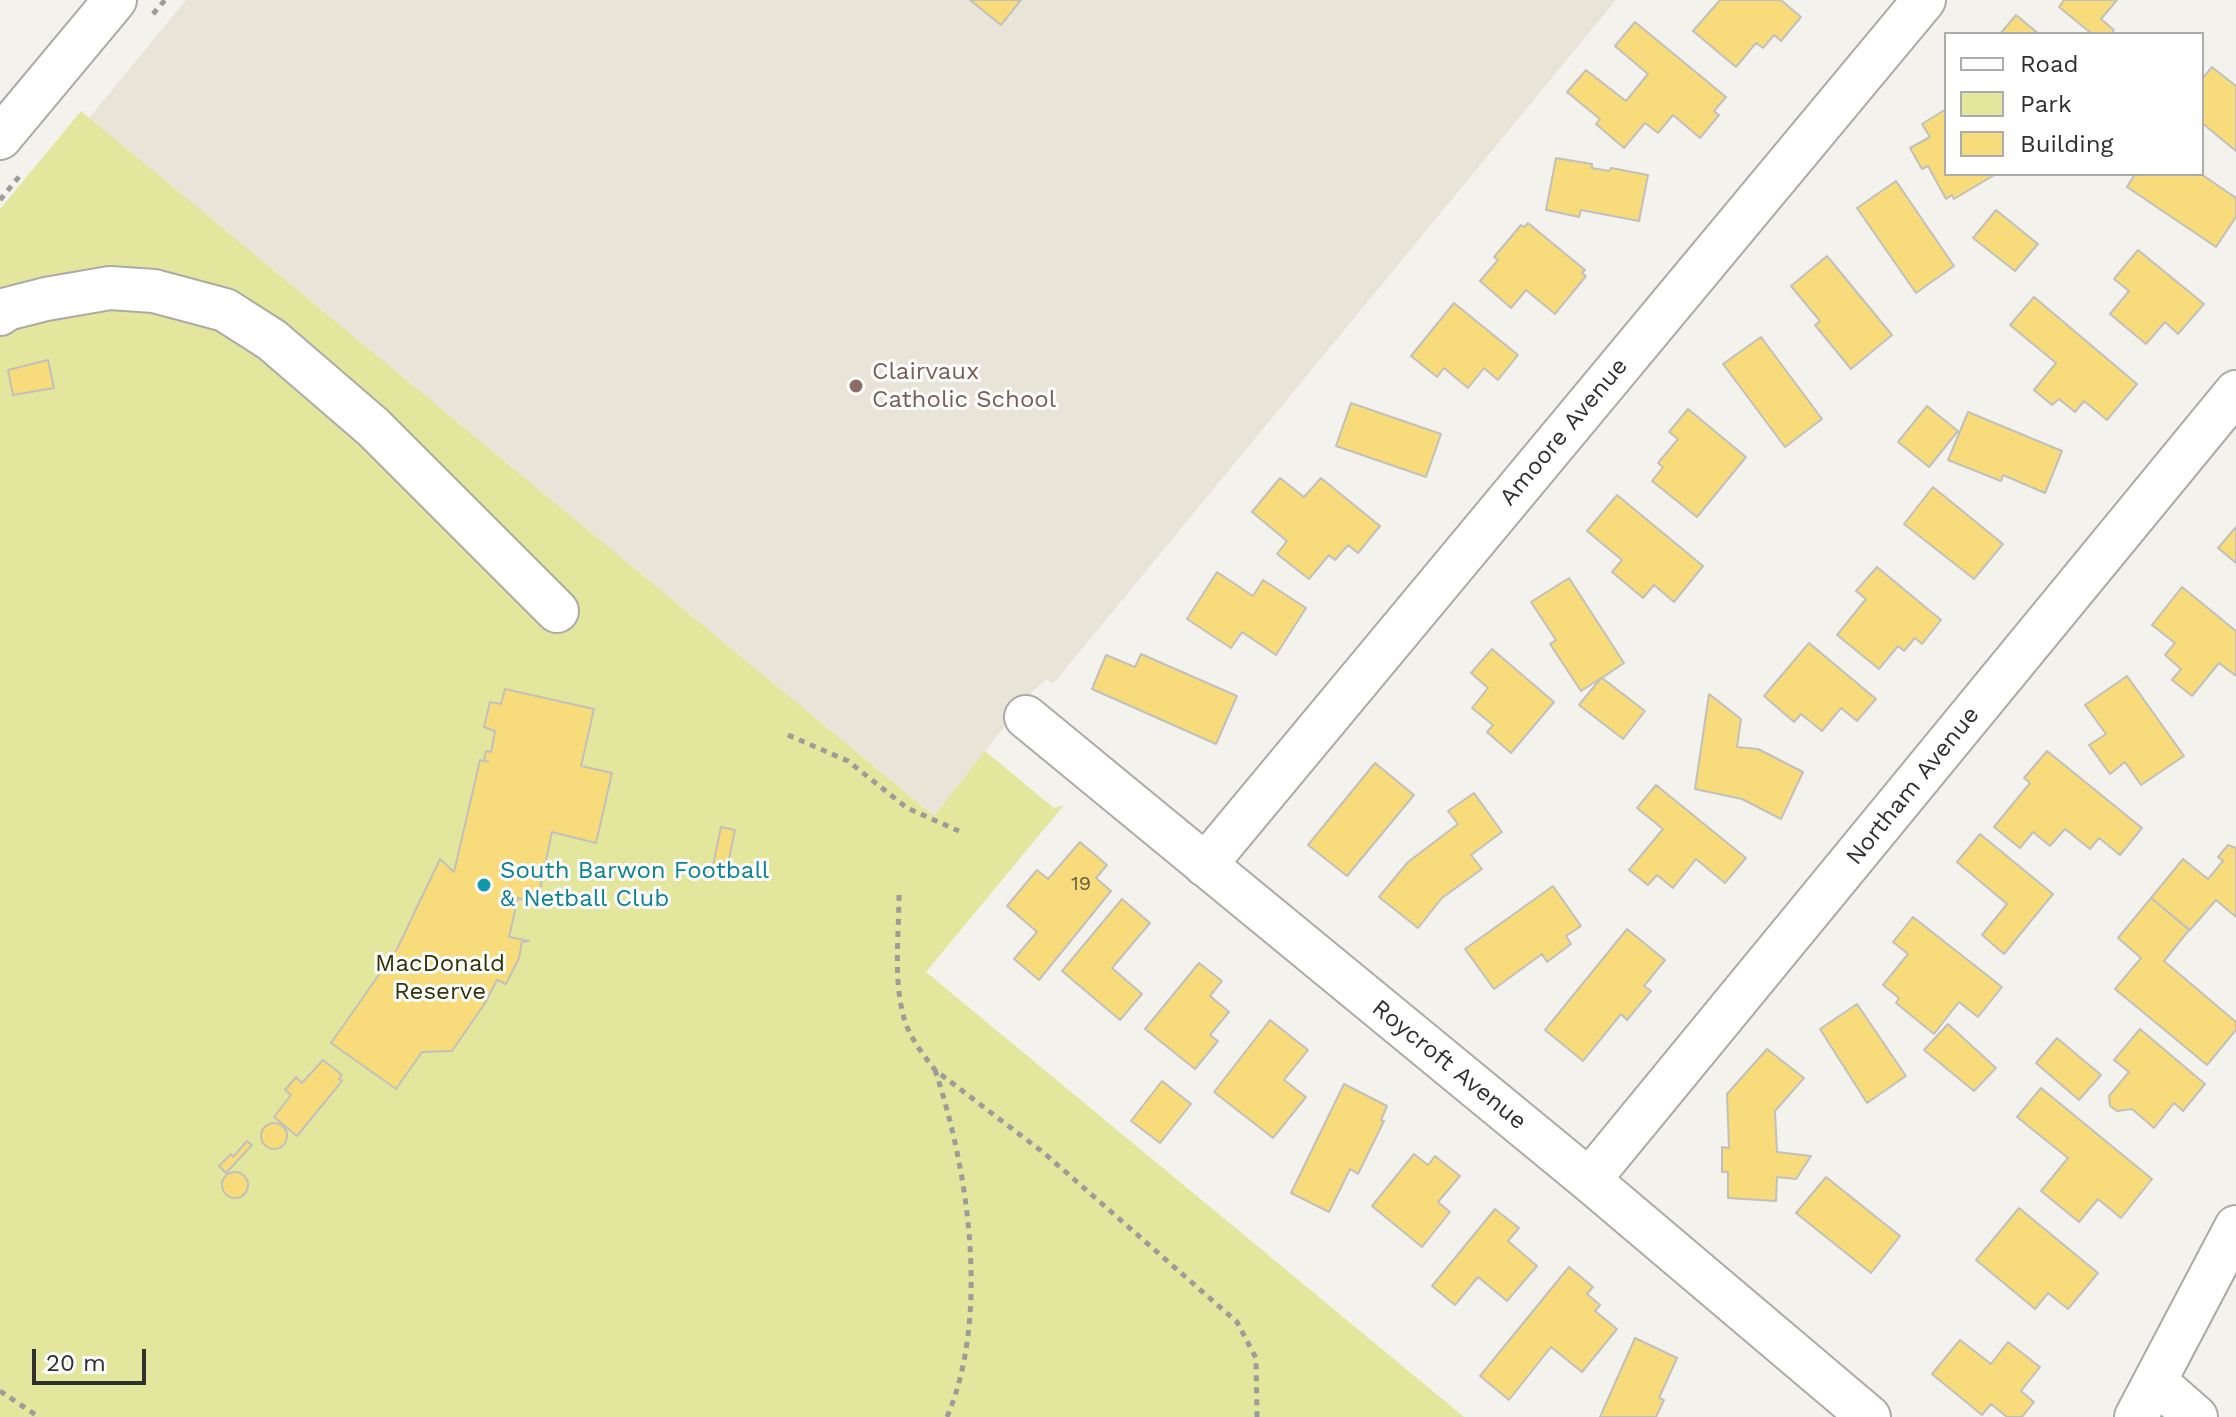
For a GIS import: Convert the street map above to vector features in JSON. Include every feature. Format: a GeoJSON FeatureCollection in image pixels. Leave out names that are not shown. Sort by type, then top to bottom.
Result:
{"type":"FeatureCollection","features":[{"type":"Feature","properties":{"kind":"street"},"geometry":{"type":"LineString","coordinates":[[0,138],[115,0]]}},
{"type":"Feature","properties":{"kind":"street","name":"Amoore Avenue"},"geometry":{"type":"LineString","coordinates":[[1205,865],[1924,0]]}},
{"type":"Feature","properties":{"kind":"street"},"geometry":{"type":"LineString","coordinates":[[0,314],[7,309],[46,299],[110,288],[154,291],[225,310],[272,340],[373,427],[557,611]]}},
{"type":"Feature","properties":{"kind":"street","name":"Northam Avenue"},"geometry":{"type":"LineString","coordinates":[[1589,1180],[2236,392]]}},
{"type":"Feature","properties":{"kind":"street","name":"Roycroft Avenue"},"geometry":{"type":"LineString","coordinates":[[1026,717],[1589,1180],[1869,1417]]}},
{"type":"Feature","properties":{"kind":"street"},"geometry":{"type":"LineString","coordinates":[[2196,1417],[2146,1400],[2236,1227]]}},
{"type":"Feature","properties":{"kind":"path"},"geometry":{"type":"LineString","coordinates":[[788,735],[848,761],[907,808],[959,831]]}},
{"type":"Feature","properties":{"kind":"path"},"geometry":{"type":"LineString","coordinates":[[899,895],[898,980],[907,1026],[935,1070],[948,1110],[967,1222],[971,1330],[964,1374],[947,1417]]}},
{"type":"Feature","properties":{"kind":"path"},"geometry":{"type":"LineString","coordinates":[[935,1070],[1044,1153],[1237,1322],[1256,1358],[1257,1417]]}},
{"type":"Feature","properties":{"kind":"path"},"geometry":{"type":"LineString","coordinates":[[0,1391],[39,1417]]}},
{"type":"Feature","properties":{"kind":"shaded area","name":"Clairvaux Catholic School"},"geometry":{"type":"Polygon","coordinates":[[[186,0],[1616,0],[1053,684],[1047,679],[1032,692],[934,816],[89,118],[186,0]]]}},
{"type":"Feature","properties":{"kind":"green space","name":"MacDonald Reserve"},"geometry":{"type":"Polygon","coordinates":[[[81,111],[934,816],[985,751],[1054,808],[1064,805],[926,972],[1464,1417],[0,1417],[0,209],[81,111]]]}},
{"type":"Feature","properties":{"kind":"building"},"geometry":{"type":"Polygon","coordinates":[[[970,0],[1021,0],[1001,25],[970,0]]]}},
{"type":"Feature","properties":{"kind":"building"},"geometry":{"type":"Polygon","coordinates":[[[1720,0],[1781,0],[1801,17],[1781,41],[1774,35],[1763,48],[1756,43],[1736,67],[1693,31],[1720,0]]]}},
{"type":"Feature","properties":{"kind":"building"},"geometry":{"type":"Polygon","coordinates":[[[2064,0],[2117,0],[2101,19],[2114,30],[2090,32],[2059,7],[2064,0]]]}},
{"type":"Feature","properties":{"kind":"building"},"geometry":{"type":"Polygon","coordinates":[[[2016,15],[2037,32],[2002,32],[2016,15]]]}},
{"type":"Feature","properties":{"kind":"building"},"geometry":{"type":"Polygon","coordinates":[[[1635,22],[1726,97],[1714,111],[1719,115],[1700,138],[1673,115],[1658,133],[1645,123],[1624,148],[1596,124],[1600,119],[1567,92],[1586,70],[1626,101],[1648,74],[1615,46],[1635,22]]]}},
{"type":"Feature","properties":{"kind":"building"},"geometry":{"type":"Polygon","coordinates":[[[2212,67],[2236,86],[2236,151],[2204,125],[2204,77],[2212,67]]]}},
{"type":"Feature","properties":{"kind":"building"},"geometry":{"type":"Polygon","coordinates":[[[1944,110],[1944,176],[1993,176],[1954,199],[1952,195],[1946,199],[1928,166],[1922,169],[1910,148],[1930,137],[1922,124],[1944,110]]]}},
{"type":"Feature","properties":{"kind":"building"},"geometry":{"type":"Polygon","coordinates":[[[1556,158],[1592,164],[1592,168],[1648,175],[1639,221],[1581,210],[1579,217],[1546,210],[1556,158]]]}},
{"type":"Feature","properties":{"kind":"building"},"geometry":{"type":"Polygon","coordinates":[[[2134,176],[2204,176],[2236,198],[2236,217],[2216,247],[2127,187],[2134,176]]]}},
{"type":"Feature","properties":{"kind":"building"},"geometry":{"type":"Polygon","coordinates":[[[1896,181],[1954,266],[1916,293],[1857,208],[1896,181]]]}},
{"type":"Feature","properties":{"kind":"building"},"geometry":{"type":"Polygon","coordinates":[[[1996,210],[2038,244],[2015,271],[1973,238],[1996,210]]]}},
{"type":"Feature","properties":{"kind":"building"},"geometry":{"type":"Polygon","coordinates":[[[1528,223],[1585,270],[1582,273],[1586,276],[1555,314],[1526,290],[1511,308],[1480,281],[1498,260],[1494,257],[1521,225],[1524,227],[1528,223]]]}},
{"type":"Feature","properties":{"kind":"building"},"geometry":{"type":"Polygon","coordinates":[[[2138,250],[2204,304],[2178,334],[2165,322],[2146,344],[2110,314],[2129,291],[2114,279],[2138,250]]]}},
{"type":"Feature","properties":{"kind":"building"},"geometry":{"type":"Polygon","coordinates":[[[1827,256],[1892,335],[1851,369],[1815,325],[1820,321],[1791,286],[1827,256]]]}},
{"type":"Feature","properties":{"kind":"building"},"geometry":{"type":"Polygon","coordinates":[[[2034,297],[2137,384],[2107,420],[2084,401],[2075,412],[2059,399],[2052,405],[2034,390],[2056,363],[2010,325],[2034,297]]]}},
{"type":"Feature","properties":{"kind":"building"},"geometry":{"type":"Polygon","coordinates":[[[1454,303],[1518,355],[1498,380],[1484,368],[1468,388],[1444,368],[1437,377],[1411,356],[1454,303]]]}},
{"type":"Feature","properties":{"kind":"building"},"geometry":{"type":"Polygon","coordinates":[[[1761,337],[1822,419],[1785,447],[1723,364],[1761,337]]]}},
{"type":"Feature","properties":{"kind":"building"},"geometry":{"type":"Polygon","coordinates":[[[48,360],[54,388],[13,395],[8,370],[48,360]]]}},
{"type":"Feature","properties":{"kind":"building"},"geometry":{"type":"Polygon","coordinates":[[[1351,403],[1441,434],[1426,477],[1336,446],[1351,403]]]}},
{"type":"Feature","properties":{"kind":"building"},"geometry":{"type":"Polygon","coordinates":[[[1927,406],[1958,431],[1929,467],[1898,442],[1927,406]]]}},
{"type":"Feature","properties":{"kind":"building"},"geometry":{"type":"Polygon","coordinates":[[[1688,409],[1746,457],[1697,517],[1652,481],[1663,467],[1658,463],[1678,439],[1669,432],[1688,409]]]}},
{"type":"Feature","properties":{"kind":"building"},"geometry":{"type":"Polygon","coordinates":[[[1968,412],[2062,451],[2045,493],[2003,475],[2001,481],[1948,460],[1968,412]]]}},
{"type":"Feature","properties":{"kind":"building"},"geometry":{"type":"Polygon","coordinates":[[[1280,478],[1304,497],[1321,478],[1380,526],[1358,553],[1348,545],[1335,560],[1329,555],[1309,579],[1277,554],[1287,541],[1252,512],[1280,478]]]}},
{"type":"Feature","properties":{"kind":"building"},"geometry":{"type":"Polygon","coordinates":[[[1933,487],[2003,544],[1974,579],[1904,524],[1933,487]]]}},
{"type":"Feature","properties":{"kind":"building"},"geometry":{"type":"Polygon","coordinates":[[[1617,495],[1703,566],[1674,602],[1654,585],[1643,598],[1612,572],[1622,560],[1587,531],[1617,495]]]}},
{"type":"Feature","properties":{"kind":"building"},"geometry":{"type":"Polygon","coordinates":[[[2236,527],[2236,563],[2218,548],[2236,527]]]}},
{"type":"Feature","properties":{"kind":"building"},"geometry":{"type":"Polygon","coordinates":[[[1877,567],[1941,620],[1922,644],[1915,638],[1904,651],[1898,646],[1879,669],[1837,635],[1866,599],[1856,591],[1877,567]]]}},
{"type":"Feature","properties":{"kind":"building"},"geometry":{"type":"Polygon","coordinates":[[[1217,572],[1253,596],[1263,580],[1306,608],[1276,655],[1242,632],[1231,648],[1187,619],[1217,572]]]}},
{"type":"Feature","properties":{"kind":"building"},"geometry":{"type":"Polygon","coordinates":[[[1569,578],[1624,663],[1602,678],[1645,711],[1623,739],[1579,705],[1601,678],[1581,691],[1550,644],[1556,640],[1531,602],[1569,578]]]}},
{"type":"Feature","properties":{"kind":"building"},"geometry":{"type":"Polygon","coordinates":[[[2182,587],[2236,631],[2236,676],[2219,663],[2192,696],[2172,680],[2181,669],[2165,655],[2175,643],[2152,625],[2182,587]]]}},
{"type":"Feature","properties":{"kind":"building"},"geometry":{"type":"Polygon","coordinates":[[[1809,643],[1876,699],[1857,721],[1841,708],[1822,731],[1801,714],[1794,722],[1764,696],[1809,643]]]}},
{"type":"Feature","properties":{"kind":"building"},"geometry":{"type":"Polygon","coordinates":[[[1492,649],[1554,702],[1511,753],[1487,732],[1493,725],[1472,708],[1488,688],[1471,673],[1492,649]]]}},
{"type":"Feature","properties":{"kind":"building"},"geometry":{"type":"Polygon","coordinates":[[[1141,654],[1237,696],[1216,744],[1092,689],[1106,655],[1135,667],[1141,654]]]}},
{"type":"Feature","properties":{"kind":"building"},"geometry":{"type":"Polygon","coordinates":[[[2127,676],[2184,756],[2141,785],[2125,762],[2110,774],[2089,745],[2106,734],[2085,705],[2127,676]]]}},
{"type":"Feature","properties":{"kind":"building","name":"South Barwon Football & Netball Club"},"geometry":{"type":"Polygon","coordinates":[[[505,689],[594,709],[581,766],[612,773],[596,843],[552,832],[537,903],[518,898],[509,937],[529,941],[522,942],[519,958],[506,984],[497,980],[452,1051],[422,1052],[396,1089],[331,1043],[397,949],[440,859],[454,872],[480,760],[488,762],[484,760],[486,751],[491,752],[495,731],[484,727],[490,702],[501,704],[505,689]]]}},
{"type":"Feature","properties":{"kind":"building"},"geometry":{"type":"Polygon","coordinates":[[[1709,694],[1741,719],[1737,747],[1758,749],[1803,772],[1781,819],[1742,799],[1695,789],[1709,694]]]}},
{"type":"Feature","properties":{"kind":"building"},"geometry":{"type":"Polygon","coordinates":[[[2047,751],[2142,828],[2120,855],[2099,838],[2090,849],[2065,829],[2050,846],[2033,832],[2020,848],[1994,827],[2030,783],[2024,778],[2047,751]]]}},
{"type":"Feature","properties":{"kind":"building"},"geometry":{"type":"Polygon","coordinates":[[[1375,763],[1414,795],[1347,876],[1308,845],[1375,763]]]}},
{"type":"Feature","properties":{"kind":"building"},"geometry":{"type":"Polygon","coordinates":[[[1656,785],[1746,858],[1725,883],[1696,859],[1673,888],[1657,875],[1648,885],[1629,870],[1663,829],[1637,808],[1656,785]]]}},
{"type":"Feature","properties":{"kind":"building"},"geometry":{"type":"Polygon","coordinates":[[[1474,793],[1502,832],[1471,855],[1482,869],[1442,898],[1418,928],[1379,897],[1408,862],[1458,824],[1448,811],[1474,793]]]}},
{"type":"Feature","properties":{"kind":"building"},"geometry":{"type":"Polygon","coordinates":[[[721,827],[735,830],[726,873],[712,870],[721,827]]]}},
{"type":"Feature","properties":{"kind":"building"},"geometry":{"type":"Polygon","coordinates":[[[1980,834],[2053,894],[2004,954],[1982,935],[2007,904],[1957,862],[1980,834]]]}},
{"type":"Feature","properties":{"kind":"building"},"geometry":{"type":"Polygon","coordinates":[[[1080,842],[1107,865],[1096,878],[1111,891],[1039,980],[1014,959],[1037,932],[1007,906],[1037,870],[1048,879],[1080,842]]]}},
{"type":"Feature","properties":{"kind":"building"},"geometry":{"type":"Polygon","coordinates":[[[2228,845],[2236,848],[2236,917],[2216,900],[2190,930],[2151,898],[2183,859],[2208,879],[2223,861],[2218,857],[2228,845]]]}},
{"type":"Feature","properties":{"kind":"building"},"geometry":{"type":"Polygon","coordinates":[[[1553,886],[1581,926],[1566,936],[1571,944],[1547,962],[1542,954],[1494,989],[1465,949],[1553,886]]]}},
{"type":"Feature","properties":{"kind":"building"},"geometry":{"type":"Polygon","coordinates":[[[2151,898],[2189,930],[2164,961],[2236,1022],[2236,1030],[2207,1065],[2115,989],[2141,958],[2118,938],[2151,898]]]}},
{"type":"Feature","properties":{"kind":"building"},"geometry":{"type":"Polygon","coordinates":[[[1122,899],[1150,923],[1112,968],[1142,994],[1120,1020],[1062,971],[1122,899]]]}},
{"type":"Feature","properties":{"kind":"building"},"geometry":{"type":"Polygon","coordinates":[[[1913,917],[2002,987],[1978,1017],[1959,1002],[1934,1034],[1896,1003],[1899,998],[1883,985],[1908,954],[1893,942],[1913,917]]]}},
{"type":"Feature","properties":{"kind":"building"},"geometry":{"type":"Polygon","coordinates":[[[1627,929],[1665,960],[1644,986],[1651,991],[1627,1020],[1621,1014],[1583,1061],[1545,1030],[1627,929]]]}},
{"type":"Feature","properties":{"kind":"building"},"geometry":{"type":"Polygon","coordinates":[[[1199,963],[1222,981],[1210,996],[1229,1012],[1210,1035],[1218,1041],[1195,1069],[1145,1029],[1199,963]]]}},
{"type":"Feature","properties":{"kind":"building"},"geometry":{"type":"Polygon","coordinates":[[[1857,1004],[1906,1076],[1867,1103],[1820,1029],[1857,1004]]]}},
{"type":"Feature","properties":{"kind":"building"},"geometry":{"type":"Polygon","coordinates":[[[1270,1020],[1308,1050],[1284,1080],[1306,1097],[1273,1138],[1214,1092],[1270,1020]]]}},
{"type":"Feature","properties":{"kind":"building"},"geometry":{"type":"Polygon","coordinates":[[[1948,1024],[1996,1068],[1974,1091],[1924,1050],[1948,1024]]]}},
{"type":"Feature","properties":{"kind":"building"},"geometry":{"type":"Polygon","coordinates":[[[2140,1029],[2205,1084],[2183,1111],[2174,1103],[2154,1128],[2132,1109],[2117,1111],[2110,1106],[2109,1096],[2129,1072],[2114,1060],[2140,1029]]]}},
{"type":"Feature","properties":{"kind":"building"},"geometry":{"type":"Polygon","coordinates":[[[2057,1038],[2101,1075],[2079,1100],[2036,1063],[2057,1038]]]}},
{"type":"Feature","properties":{"kind":"building"},"geometry":{"type":"Polygon","coordinates":[[[1767,1049],[1804,1078],[1775,1111],[1777,1152],[1811,1156],[1796,1179],[1777,1177],[1776,1201],[1728,1198],[1728,1172],[1722,1172],[1722,1147],[1729,1148],[1727,1094],[1767,1049]]]}},
{"type":"Feature","properties":{"kind":"building"},"geometry":{"type":"Polygon","coordinates":[[[323,1060],[342,1075],[339,1079],[342,1081],[297,1136],[274,1117],[291,1095],[285,1090],[296,1077],[302,1083],[323,1060]]]}},
{"type":"Feature","properties":{"kind":"building"},"geometry":{"type":"Polygon","coordinates":[[[1162,1081],[1191,1104],[1160,1143],[1131,1121],[1162,1081]]]}},
{"type":"Feature","properties":{"kind":"building"},"geometry":{"type":"Polygon","coordinates":[[[1344,1084],[1387,1106],[1381,1120],[1384,1121],[1358,1174],[1350,1169],[1329,1212],[1291,1193],[1344,1084]]]}},
{"type":"Feature","properties":{"kind":"building"},"geometry":{"type":"Polygon","coordinates":[[[2041,1088],[2152,1179],[2121,1218],[2098,1199],[2079,1222],[2041,1191],[2068,1158],[2017,1117],[2041,1088]]]}},
{"type":"Feature","properties":{"kind":"building"},"geometry":{"type":"Polygon","coordinates":[[[274,1123],[283,1127],[287,1136],[283,1145],[274,1149],[265,1145],[261,1136],[265,1127],[274,1123]]]}},
{"type":"Feature","properties":{"kind":"building"},"geometry":{"type":"Polygon","coordinates":[[[247,1141],[252,1145],[226,1173],[219,1166],[231,1154],[233,1157],[247,1141]]]}},
{"type":"Feature","properties":{"kind":"building"},"geometry":{"type":"Polygon","coordinates":[[[1414,1154],[1428,1165],[1435,1156],[1460,1176],[1438,1202],[1450,1212],[1422,1247],[1372,1206],[1414,1154]]]}},
{"type":"Feature","properties":{"kind":"building"},"geometry":{"type":"Polygon","coordinates":[[[235,1172],[244,1176],[248,1185],[244,1194],[235,1198],[226,1194],[222,1185],[226,1176],[235,1172]]]}},
{"type":"Feature","properties":{"kind":"building"},"geometry":{"type":"Polygon","coordinates":[[[1826,1177],[1900,1236],[1871,1273],[1796,1213],[1826,1177]]]}},
{"type":"Feature","properties":{"kind":"building"},"geometry":{"type":"Polygon","coordinates":[[[2019,1208],[2098,1273],[2068,1309],[2048,1293],[2035,1309],[1976,1260],[2019,1208]]]}},
{"type":"Feature","properties":{"kind":"building"},"geometry":{"type":"Polygon","coordinates":[[[1495,1209],[1519,1228],[1508,1241],[1537,1266],[1507,1301],[1478,1277],[1455,1305],[1432,1286],[1495,1209]]]}},
{"type":"Feature","properties":{"kind":"building"},"geometry":{"type":"Polygon","coordinates":[[[1569,1267],[1593,1287],[1587,1294],[1600,1305],[1595,1311],[1617,1329],[1582,1372],[1551,1347],[1509,1400],[1480,1376],[1569,1267]]]}},
{"type":"Feature","properties":{"kind":"building"},"geometry":{"type":"Polygon","coordinates":[[[1635,1338],[1677,1358],[1659,1398],[1664,1400],[1656,1417],[1600,1417],[1635,1338]]]}},
{"type":"Feature","properties":{"kind":"building"},"geometry":{"type":"Polygon","coordinates":[[[1960,1340],[1991,1364],[2008,1342],[2040,1367],[2021,1391],[2034,1402],[2022,1417],[2007,1417],[1991,1404],[1982,1415],[1932,1374],[1960,1340]]]}},
{"type":"Feature","properties":{"kind":"place","name":"Clairvaux Catholic School"},"geometry":{"type":"Point","coordinates":[856,386]}},
{"type":"Feature","properties":{"kind":"place","name":"South Barwon Football & Netball Club"},"geometry":{"type":"Point","coordinates":[484,885]}}]}
